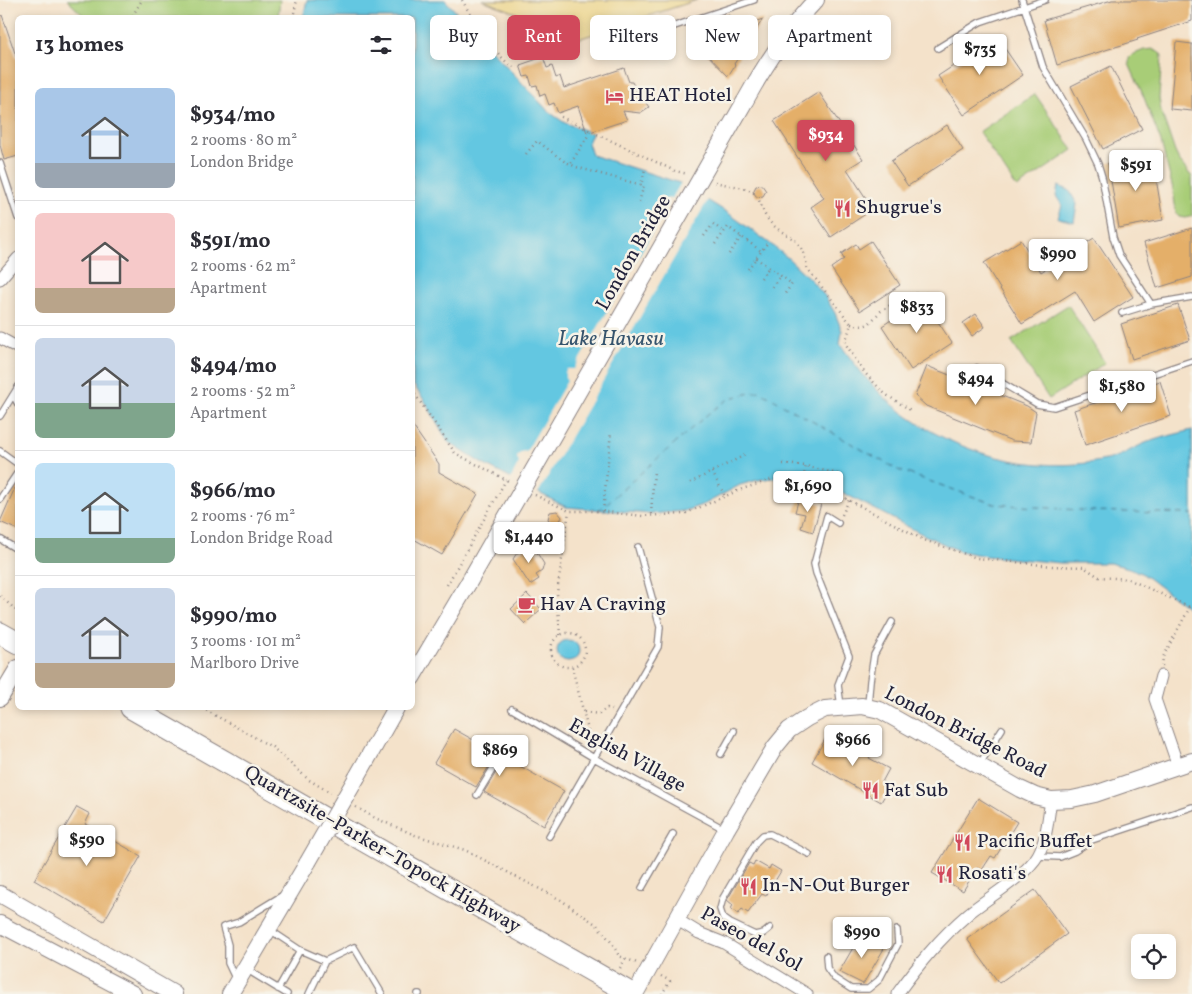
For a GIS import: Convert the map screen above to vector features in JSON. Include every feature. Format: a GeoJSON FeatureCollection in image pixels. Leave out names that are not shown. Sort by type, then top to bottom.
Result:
{"type":"FeatureCollection","features":[{"type":"Feature","properties":{"kind":"highway"},"geometry":{"type":"LineString","coordinates":[[0,633],[15,641]]}},
{"type":"Feature","properties":{"kind":"highway","name":"Quartzsite–Parker–Topock Highway"},"geometry":{"type":"LineString","coordinates":[[135,710],[634,994]]}},
{"type":"Feature","properties":{"kind":"street","name":"London Bridge"},"geometry":{"type":"LineString","coordinates":[[415,674],[771,57],[790,30],[816,0]]}},
{"type":"Feature","properties":{"kind":"street"},"geometry":{"type":"LineString","coordinates":[[0,279],[15,262]]}},
{"type":"Feature","properties":{"kind":"street"},"geometry":{"type":"LineString","coordinates":[[0,338],[15,346]]}},
{"type":"Feature","properties":{"kind":"street"},"geometry":{"type":"LineString","coordinates":[[0,698],[15,673]]}},
{"type":"Feature","properties":{"kind":"street"},"geometry":{"type":"LineString","coordinates":[[1161,676],[1155,699],[1185,764]]}},
{"type":"Feature","properties":{"kind":"street","name":"London Bridge Road"},"geometry":{"type":"LineString","coordinates":[[634,994],[775,746],[789,730],[825,709],[862,706],[880,710],[1020,789],[1035,796],[1051,800],[1072,799],[1095,794],[1185,764]]}},
{"type":"Feature","properties":{"kind":"street"},"geometry":{"type":"LineString","coordinates":[[237,982],[395,710]]}},
{"type":"Feature","properties":{"kind":"street"},"geometry":{"type":"LineString","coordinates":[[897,994],[937,942],[1016,877],[1037,856],[1047,825],[1051,800]]}},
{"type":"Feature","properties":{"kind":"street"},"geometry":{"type":"LineString","coordinates":[[0,894],[174,994]]}},
{"type":"Feature","properties":{"kind":"street","name":"Paseo del Sol"},"geometry":{"type":"LineString","coordinates":[[676,919],[699,933],[724,942],[807,994]]}},
{"type":"Feature","properties":{"kind":"street"},"geometry":{"type":"LineString","coordinates":[[0,924],[133,994]]}},
{"type":"Feature","properties":{"kind":"lane"},"geometry":{"type":"LineString","coordinates":[[676,26],[754,0]]}},
{"type":"Feature","properties":{"kind":"lane"},"geometry":{"type":"LineString","coordinates":[[1022,0],[1042,67],[1086,139],[1098,164],[1113,237],[1120,255],[1151,304]]}},
{"type":"Feature","properties":{"kind":"lane"},"geometry":{"type":"LineString","coordinates":[[938,48],[980,22],[1045,0]]}},
{"type":"Feature","properties":{"kind":"lane"},"geometry":{"type":"LineString","coordinates":[[0,163],[15,209]]}},
{"type":"Feature","properties":{"kind":"lane"},"geometry":{"type":"LineString","coordinates":[[1122,314],[1151,304],[1192,296]]}},
{"type":"Feature","properties":{"kind":"lane"},"geometry":{"type":"LineString","coordinates":[[977,368],[1037,404],[1054,407],[1192,361]]}},
{"type":"Feature","properties":{"kind":"lane"},"geometry":{"type":"LineString","coordinates":[[0,416],[15,392]]}},
{"type":"Feature","properties":{"kind":"lane"},"geometry":{"type":"LineString","coordinates":[[13,395],[15,399]]}},
{"type":"Feature","properties":{"kind":"lane"},"geometry":{"type":"LineString","coordinates":[[0,452],[15,462]]}},
{"type":"Feature","properties":{"kind":"lane"},"geometry":{"type":"LineString","coordinates":[[0,499],[15,476]]}},
{"type":"Feature","properties":{"kind":"lane"},"geometry":{"type":"LineString","coordinates":[[838,523],[827,516],[814,564],[849,656],[838,685],[841,707]]}},
{"type":"Feature","properties":{"kind":"lane"},"geometry":{"type":"LineString","coordinates":[[0,540],[15,548]]}},
{"type":"Feature","properties":{"kind":"lane"},"geometry":{"type":"LineString","coordinates":[[549,836],[658,647],[660,628],[638,547]]}},
{"type":"Feature","properties":{"kind":"lane"},"geometry":{"type":"LineString","coordinates":[[868,707],[874,655],[892,622]]}},
{"type":"Feature","properties":{"kind":"lane","name":"English Village"},"geometry":{"type":"LineString","coordinates":[[512,709],[594,758],[726,830]]}},
{"type":"Feature","properties":{"kind":"lane"},"geometry":{"type":"LineString","coordinates":[[978,765],[1002,729]]}},
{"type":"Feature","properties":{"kind":"lane"},"geometry":{"type":"LineString","coordinates":[[721,754],[734,731]]}},
{"type":"Feature","properties":{"kind":"lane"},"geometry":{"type":"LineString","coordinates":[[478,795],[494,767]]}},
{"type":"Feature","properties":{"kind":"lane"},"geometry":{"type":"LineString","coordinates":[[1037,856],[1060,857],[1075,851],[1092,840],[1192,807]]}},
{"type":"Feature","properties":{"kind":"lane"},"geometry":{"type":"LineString","coordinates":[[642,888],[673,834]]}},
{"type":"Feature","properties":{"kind":"lane"},"geometry":{"type":"LineString","coordinates":[[770,928],[764,933],[755,935],[730,923],[723,918],[720,910],[723,898],[756,842],[763,835],[770,834],[809,854]]}},
{"type":"Feature","properties":{"kind":"lane"},"geometry":{"type":"LineString","coordinates":[[287,994],[278,989],[237,982],[228,963],[228,943],[223,926],[239,922],[291,891]]}},
{"type":"Feature","properties":{"kind":"lane"},"geometry":{"type":"LineString","coordinates":[[268,929],[300,950],[325,961]]}},
{"type":"Feature","properties":{"kind":"lane"},"geometry":{"type":"LineString","coordinates":[[826,956],[827,968],[834,978],[851,989],[868,989],[879,980],[898,944],[896,930]]}},
{"type":"Feature","properties":{"kind":"lane"},"geometry":{"type":"LineString","coordinates":[[308,994],[325,961],[354,947],[382,994]]}},
{"type":"Feature","properties":{"kind":"lane"},"geometry":{"type":"LineString","coordinates":[[278,989],[300,950]]}},
{"type":"Feature","properties":{"kind":"path"},"geometry":{"type":"LineString","coordinates":[[133,15],[142,0]]}},
{"type":"Feature","properties":{"kind":"path"},"geometry":{"type":"LineString","coordinates":[[294,15],[297,0]]}},
{"type":"Feature","properties":{"kind":"path"},"geometry":{"type":"LineString","coordinates":[[462,0],[484,30],[492,47],[510,66],[514,67]]}},
{"type":"Feature","properties":{"kind":"path"},"geometry":{"type":"LineString","coordinates":[[561,117],[675,171],[692,176]]}},
{"type":"Feature","properties":{"kind":"path"},"geometry":{"type":"LineString","coordinates":[[571,163],[589,134]]}},
{"type":"Feature","properties":{"kind":"path"},"geometry":{"type":"LineString","coordinates":[[526,154],[537,141],[564,161],[576,167],[644,185],[639,202]]}},
{"type":"Feature","properties":{"kind":"path"},"geometry":{"type":"LineString","coordinates":[[641,185],[645,170]]}},
{"type":"Feature","properties":{"kind":"path"},"geometry":{"type":"LineString","coordinates":[[709,180],[751,190],[761,203],[764,214],[776,229],[793,238],[806,258],[807,268],[851,324],[868,325],[881,311],[897,300],[914,294],[929,293]]}},
{"type":"Feature","properties":{"kind":"path"},"geometry":{"type":"LineString","coordinates":[[704,236],[713,224],[724,232]]}},
{"type":"Feature","properties":{"kind":"path"},"geometry":{"type":"LineString","coordinates":[[715,244],[728,227],[762,251]]}},
{"type":"Feature","properties":{"kind":"path"},"geometry":{"type":"LineString","coordinates":[[728,254],[741,236]]}},
{"type":"Feature","properties":{"kind":"path"},"geometry":{"type":"LineString","coordinates":[[748,269],[768,242]]}},
{"type":"Feature","properties":{"kind":"path"},"geometry":{"type":"LineString","coordinates":[[756,258],[792,284],[784,295]]}},
{"type":"Feature","properties":{"kind":"path"},"geometry":{"type":"LineString","coordinates":[[761,278],[769,267]]}},
{"type":"Feature","properties":{"kind":"path"},"geometry":{"type":"LineString","coordinates":[[772,287],[781,275]]}},
{"type":"Feature","properties":{"kind":"path"},"geometry":{"type":"LineString","coordinates":[[851,324],[845,343],[864,372],[885,394],[912,411]]}},
{"type":"Feature","properties":{"kind":"path"},"geometry":{"type":"LineString","coordinates":[[415,394],[455,453],[515,485]]}},
{"type":"Feature","properties":{"kind":"path"},"geometry":{"type":"LineString","coordinates":[[603,512],[612,432]]}},
{"type":"Feature","properties":{"kind":"path"},"geometry":{"type":"LineString","coordinates":[[690,483],[745,455]]}},
{"type":"Feature","properties":{"kind":"path"},"geometry":{"type":"LineString","coordinates":[[783,464],[806,466],[838,474]]}},
{"type":"Feature","properties":{"kind":"path"},"geometry":{"type":"LineString","coordinates":[[803,478],[806,466]]}},
{"type":"Feature","properties":{"kind":"path"},"geometry":{"type":"LineString","coordinates":[[651,514],[654,471]]}},
{"type":"Feature","properties":{"kind":"path"},"geometry":{"type":"LineString","coordinates":[[712,472],[725,496]]}},
{"type":"Feature","properties":{"kind":"path"},"geometry":{"type":"LineString","coordinates":[[532,494],[569,511],[643,516],[684,514],[742,488],[773,479],[799,480],[849,500],[924,540],[977,558],[1052,566],[1084,567],[1099,578],[1128,579],[1191,607],[1163,658],[1161,676]]}},
{"type":"Feature","properties":{"kind":"path"},"geometry":{"type":"LineString","coordinates":[[447,585],[506,480]]}},
{"type":"Feature","properties":{"kind":"path"},"geometry":{"type":"LineString","coordinates":[[838,523],[849,500]]}},
{"type":"Feature","properties":{"kind":"path"},"geometry":{"type":"LineString","coordinates":[[560,635],[557,593],[569,511]]}},
{"type":"Feature","properties":{"kind":"path"},"geometry":{"type":"LineString","coordinates":[[0,596],[15,609]]}},
{"type":"Feature","properties":{"kind":"path"},"geometry":{"type":"LineString","coordinates":[[571,633],[584,645],[585,653],[583,658],[578,665],[572,667],[558,665],[551,654],[551,646],[560,635],[571,633]]}},
{"type":"Feature","properties":{"kind":"path"},"geometry":{"type":"LineString","coordinates":[[572,667],[588,730],[581,750]]}},
{"type":"Feature","properties":{"kind":"path"},"geometry":{"type":"LineString","coordinates":[[584,712],[599,714],[607,708],[620,712]]}},
{"type":"Feature","properties":{"kind":"path"},"geometry":{"type":"LineString","coordinates":[[206,710],[272,747],[309,780],[334,794]]}},
{"type":"Feature","properties":{"kind":"path"},"geometry":{"type":"LineString","coordinates":[[350,804],[375,818],[415,836],[465,850],[561,900],[597,926],[612,943],[619,956],[626,958]]}},
{"type":"Feature","properties":{"kind":"green space"},"geometry":{"type":"Polygon","coordinates":[[[67,0],[280,0],[278,15],[83,15],[67,0]]]}},
{"type":"Feature","properties":{"kind":"green space"},"geometry":{"type":"Polygon","coordinates":[[[1154,49],[1162,55],[1159,98],[1161,111],[1175,152],[1192,177],[1192,216],[1186,218],[1179,217],[1176,213],[1173,189],[1161,142],[1129,64],[1129,58],[1132,55],[1144,50],[1154,49]]]}},
{"type":"Feature","properties":{"kind":"green space"},"geometry":{"type":"Polygon","coordinates":[[[1035,94],[1073,150],[1017,188],[979,132],[1035,94]]]}},
{"type":"Feature","properties":{"kind":"green space"},"geometry":{"type":"Polygon","coordinates":[[[1068,305],[1105,363],[1049,399],[1011,341],[1068,305]]]}},
{"type":"Feature","properties":{"kind":"sand"},"geometry":{"type":"Polygon","coordinates":[[[482,0],[697,0],[651,15],[590,15],[590,35],[580,38],[580,15],[519,15],[482,0]]]}},
{"type":"Feature","properties":{"kind":"water","name":"Lake Havasu"},"geometry":{"type":"Polygon","coordinates":[[[307,0],[445,0],[459,15],[430,15],[430,60],[497,60],[497,56],[549,112],[565,123],[592,133],[588,143],[592,155],[680,183],[728,213],[768,242],[788,258],[825,296],[835,313],[842,331],[840,344],[867,379],[898,409],[920,425],[944,438],[996,457],[1051,465],[1079,464],[1112,459],[1148,442],[1192,430],[1192,611],[1143,574],[1129,568],[1110,563],[1061,563],[986,556],[959,551],[830,486],[803,478],[780,477],[758,480],[740,485],[705,504],[684,511],[651,514],[566,507],[481,463],[448,442],[415,387],[415,15],[304,15],[307,0]]]}},
{"type":"Feature","properties":{"kind":"water"},"geometry":{"type":"Polygon","coordinates":[[[1058,186],[1069,190],[1077,204],[1074,222],[1058,218],[1062,205],[1056,196],[1058,186]]]}},
{"type":"Feature","properties":{"kind":"water"},"geometry":{"type":"Polygon","coordinates":[[[568,640],[576,643],[579,651],[576,659],[568,662],[560,659],[557,651],[560,643],[568,640]]]}},
{"type":"Feature","properties":{"kind":"pier"},"geometry":{"type":"Polygon","coordinates":[[[682,181],[709,198],[537,495],[510,480],[519,463],[518,455],[523,451],[526,452],[567,381],[565,372],[567,369],[574,369],[618,293],[616,283],[625,280],[665,210],[663,201],[672,198],[682,181]]]}},
{"type":"Feature","properties":{"kind":"building"},"geometry":{"type":"Polygon","coordinates":[[[1112,0],[1192,0],[1192,21],[1057,65],[1044,20],[1112,0]]]}},
{"type":"Feature","properties":{"kind":"building"},"geometry":{"type":"Polygon","coordinates":[[[2,15],[15,53],[15,157],[4,160],[0,145],[0,16],[2,15]]]}},
{"type":"Feature","properties":{"kind":"building"},"geometry":{"type":"Polygon","coordinates":[[[997,37],[1023,75],[964,115],[938,76],[997,37]]]}},
{"type":"Feature","properties":{"kind":"building"},"geometry":{"type":"Polygon","coordinates":[[[1176,42],[1192,44],[1192,111],[1170,109],[1176,42]]]}},
{"type":"Feature","properties":{"kind":"building"},"geometry":{"type":"Polygon","coordinates":[[[534,60],[544,60],[547,68],[552,66],[556,78],[560,76],[564,88],[624,68],[629,82],[632,82],[649,107],[640,113],[623,111],[627,120],[587,133],[578,106],[558,113],[554,103],[549,105],[545,94],[540,96],[537,85],[532,86],[529,76],[524,77],[520,65],[534,60]]]}},
{"type":"Feature","properties":{"kind":"building"},"geometry":{"type":"Polygon","coordinates":[[[713,60],[737,60],[728,76],[713,60]]]}},
{"type":"Feature","properties":{"kind":"building"},"geometry":{"type":"Polygon","coordinates":[[[1111,66],[1142,129],[1103,149],[1071,86],[1111,66]]]}},
{"type":"Feature","properties":{"kind":"building"},"geometry":{"type":"Polygon","coordinates":[[[819,92],[863,159],[847,169],[873,209],[831,237],[811,207],[824,198],[774,121],[819,92]]]}},
{"type":"Feature","properties":{"kind":"building"},"geometry":{"type":"Polygon","coordinates":[[[947,125],[963,150],[908,186],[891,161],[947,125]]]}},
{"type":"Feature","properties":{"kind":"building"},"geometry":{"type":"Polygon","coordinates":[[[1152,155],[1163,220],[1119,228],[1108,163],[1152,155]]]}},
{"type":"Feature","properties":{"kind":"building"},"geometry":{"type":"Polygon","coordinates":[[[762,185],[766,191],[763,196],[757,197],[753,192],[756,186],[762,185]]]}},
{"type":"Feature","properties":{"kind":"building"},"geometry":{"type":"Polygon","coordinates":[[[1192,228],[1192,277],[1157,288],[1144,243],[1192,228]]]}},
{"type":"Feature","properties":{"kind":"building"},"geometry":{"type":"Polygon","coordinates":[[[1094,238],[1133,297],[1094,322],[1075,291],[1022,324],[984,263],[1021,240],[1041,272],[1094,238]]]}},
{"type":"Feature","properties":{"kind":"building"},"geometry":{"type":"Polygon","coordinates":[[[871,241],[900,285],[860,311],[831,268],[844,259],[841,254],[856,244],[859,249],[871,241]]]}},
{"type":"Feature","properties":{"kind":"building"},"geometry":{"type":"Polygon","coordinates":[[[923,299],[952,343],[911,370],[882,326],[923,299]]]}},
{"type":"Feature","properties":{"kind":"building"},"geometry":{"type":"Polygon","coordinates":[[[1178,305],[1190,340],[1132,359],[1121,324],[1178,305]]]}},
{"type":"Feature","properties":{"kind":"building"},"geometry":{"type":"Polygon","coordinates":[[[976,314],[985,327],[972,336],[963,323],[976,314]]]}},
{"type":"Feature","properties":{"kind":"building"},"geometry":{"type":"Polygon","coordinates":[[[927,366],[1027,406],[1036,412],[1031,442],[1012,441],[926,406],[915,396],[927,366]]]}},
{"type":"Feature","properties":{"kind":"building"},"geometry":{"type":"Polygon","coordinates":[[[1160,381],[1171,416],[1085,445],[1074,410],[1160,381]]]}},
{"type":"Feature","properties":{"kind":"building"},"geometry":{"type":"Polygon","coordinates":[[[415,429],[439,464],[439,472],[478,494],[442,555],[415,540],[415,429]]]}},
{"type":"Feature","properties":{"kind":"building"},"geometry":{"type":"Polygon","coordinates":[[[15,488],[15,529],[0,522],[15,488]]]}},
{"type":"Feature","properties":{"kind":"building"},"geometry":{"type":"Polygon","coordinates":[[[799,498],[821,504],[813,532],[801,528],[805,514],[795,512],[799,498]]]}},
{"type":"Feature","properties":{"kind":"building"},"geometry":{"type":"Polygon","coordinates":[[[557,511],[562,517],[559,523],[552,524],[548,519],[550,512],[557,511]]]}},
{"type":"Feature","properties":{"kind":"building"},"geometry":{"type":"Polygon","coordinates":[[[528,546],[534,548],[544,564],[542,571],[536,575],[539,579],[530,585],[513,559],[517,553],[528,546]]]}},
{"type":"Feature","properties":{"kind":"building","name":"Hav A Craving"},"geometry":{"type":"Polygon","coordinates":[[[527,594],[541,609],[525,624],[511,609],[527,594]]]}},
{"type":"Feature","properties":{"kind":"building"},"geometry":{"type":"Polygon","coordinates":[[[454,729],[564,791],[544,826],[484,792],[498,769],[496,763],[490,765],[476,787],[434,763],[454,729]]]}},
{"type":"Feature","properties":{"kind":"building"},"geometry":{"type":"Polygon","coordinates":[[[828,734],[849,746],[852,741],[872,753],[869,758],[889,769],[882,782],[890,786],[881,802],[812,762],[828,734]]]}},
{"type":"Feature","properties":{"kind":"building"},"geometry":{"type":"Polygon","coordinates":[[[978,798],[1017,822],[995,858],[991,856],[982,870],[977,868],[963,891],[932,873],[978,798]]]}},
{"type":"Feature","properties":{"kind":"building"},"geometry":{"type":"Polygon","coordinates":[[[77,807],[90,814],[85,824],[141,856],[104,921],[34,880],[77,807]]]}},
{"type":"Feature","properties":{"kind":"building","name":"In-N-Out Burger"},"geometry":{"type":"Polygon","coordinates":[[[755,861],[769,869],[771,865],[781,871],[766,896],[762,894],[748,913],[742,909],[738,914],[731,909],[733,905],[727,900],[749,863],[753,865],[755,861]]]}},
{"type":"Feature","properties":{"kind":"building"},"geometry":{"type":"Polygon","coordinates":[[[1035,890],[1067,934],[999,983],[967,939],[1035,890]]]}},
{"type":"Feature","properties":{"kind":"building"},"geometry":{"type":"Polygon","coordinates":[[[861,934],[885,947],[863,984],[839,972],[861,934]]]}},
{"type":"Feature","properties":{"kind":"ferry route"},"geometry":{"type":"LineString","coordinates":[[598,511],[709,413],[730,398],[759,391],[898,470],[994,504],[1092,511],[1192,514]]}},
{"type":"Feature","properties":{"kind":"place","name":"HEAT Hotel"},"geometry":{"type":"Point","coordinates":[615,96]}},
{"type":"Feature","properties":{"kind":"place","name":"Shugrue's"},"geometry":{"type":"Point","coordinates":[842,208]}},
{"type":"Feature","properties":{"kind":"place","name":"Hav A Craving"},"geometry":{"type":"Point","coordinates":[526,605]}},
{"type":"Feature","properties":{"kind":"place","name":"Fat Sub"},"geometry":{"type":"Point","coordinates":[870,791]}},
{"type":"Feature","properties":{"kind":"place","name":"Pacific Buffet"},"geometry":{"type":"Point","coordinates":[963,842]}},
{"type":"Feature","properties":{"kind":"place","name":"Rosati's"},"geometry":{"type":"Point","coordinates":[944,874]}},
{"type":"Feature","properties":{"kind":"place","name":"In-N-Out Burger"},"geometry":{"type":"Point","coordinates":[748,886]}}]}
